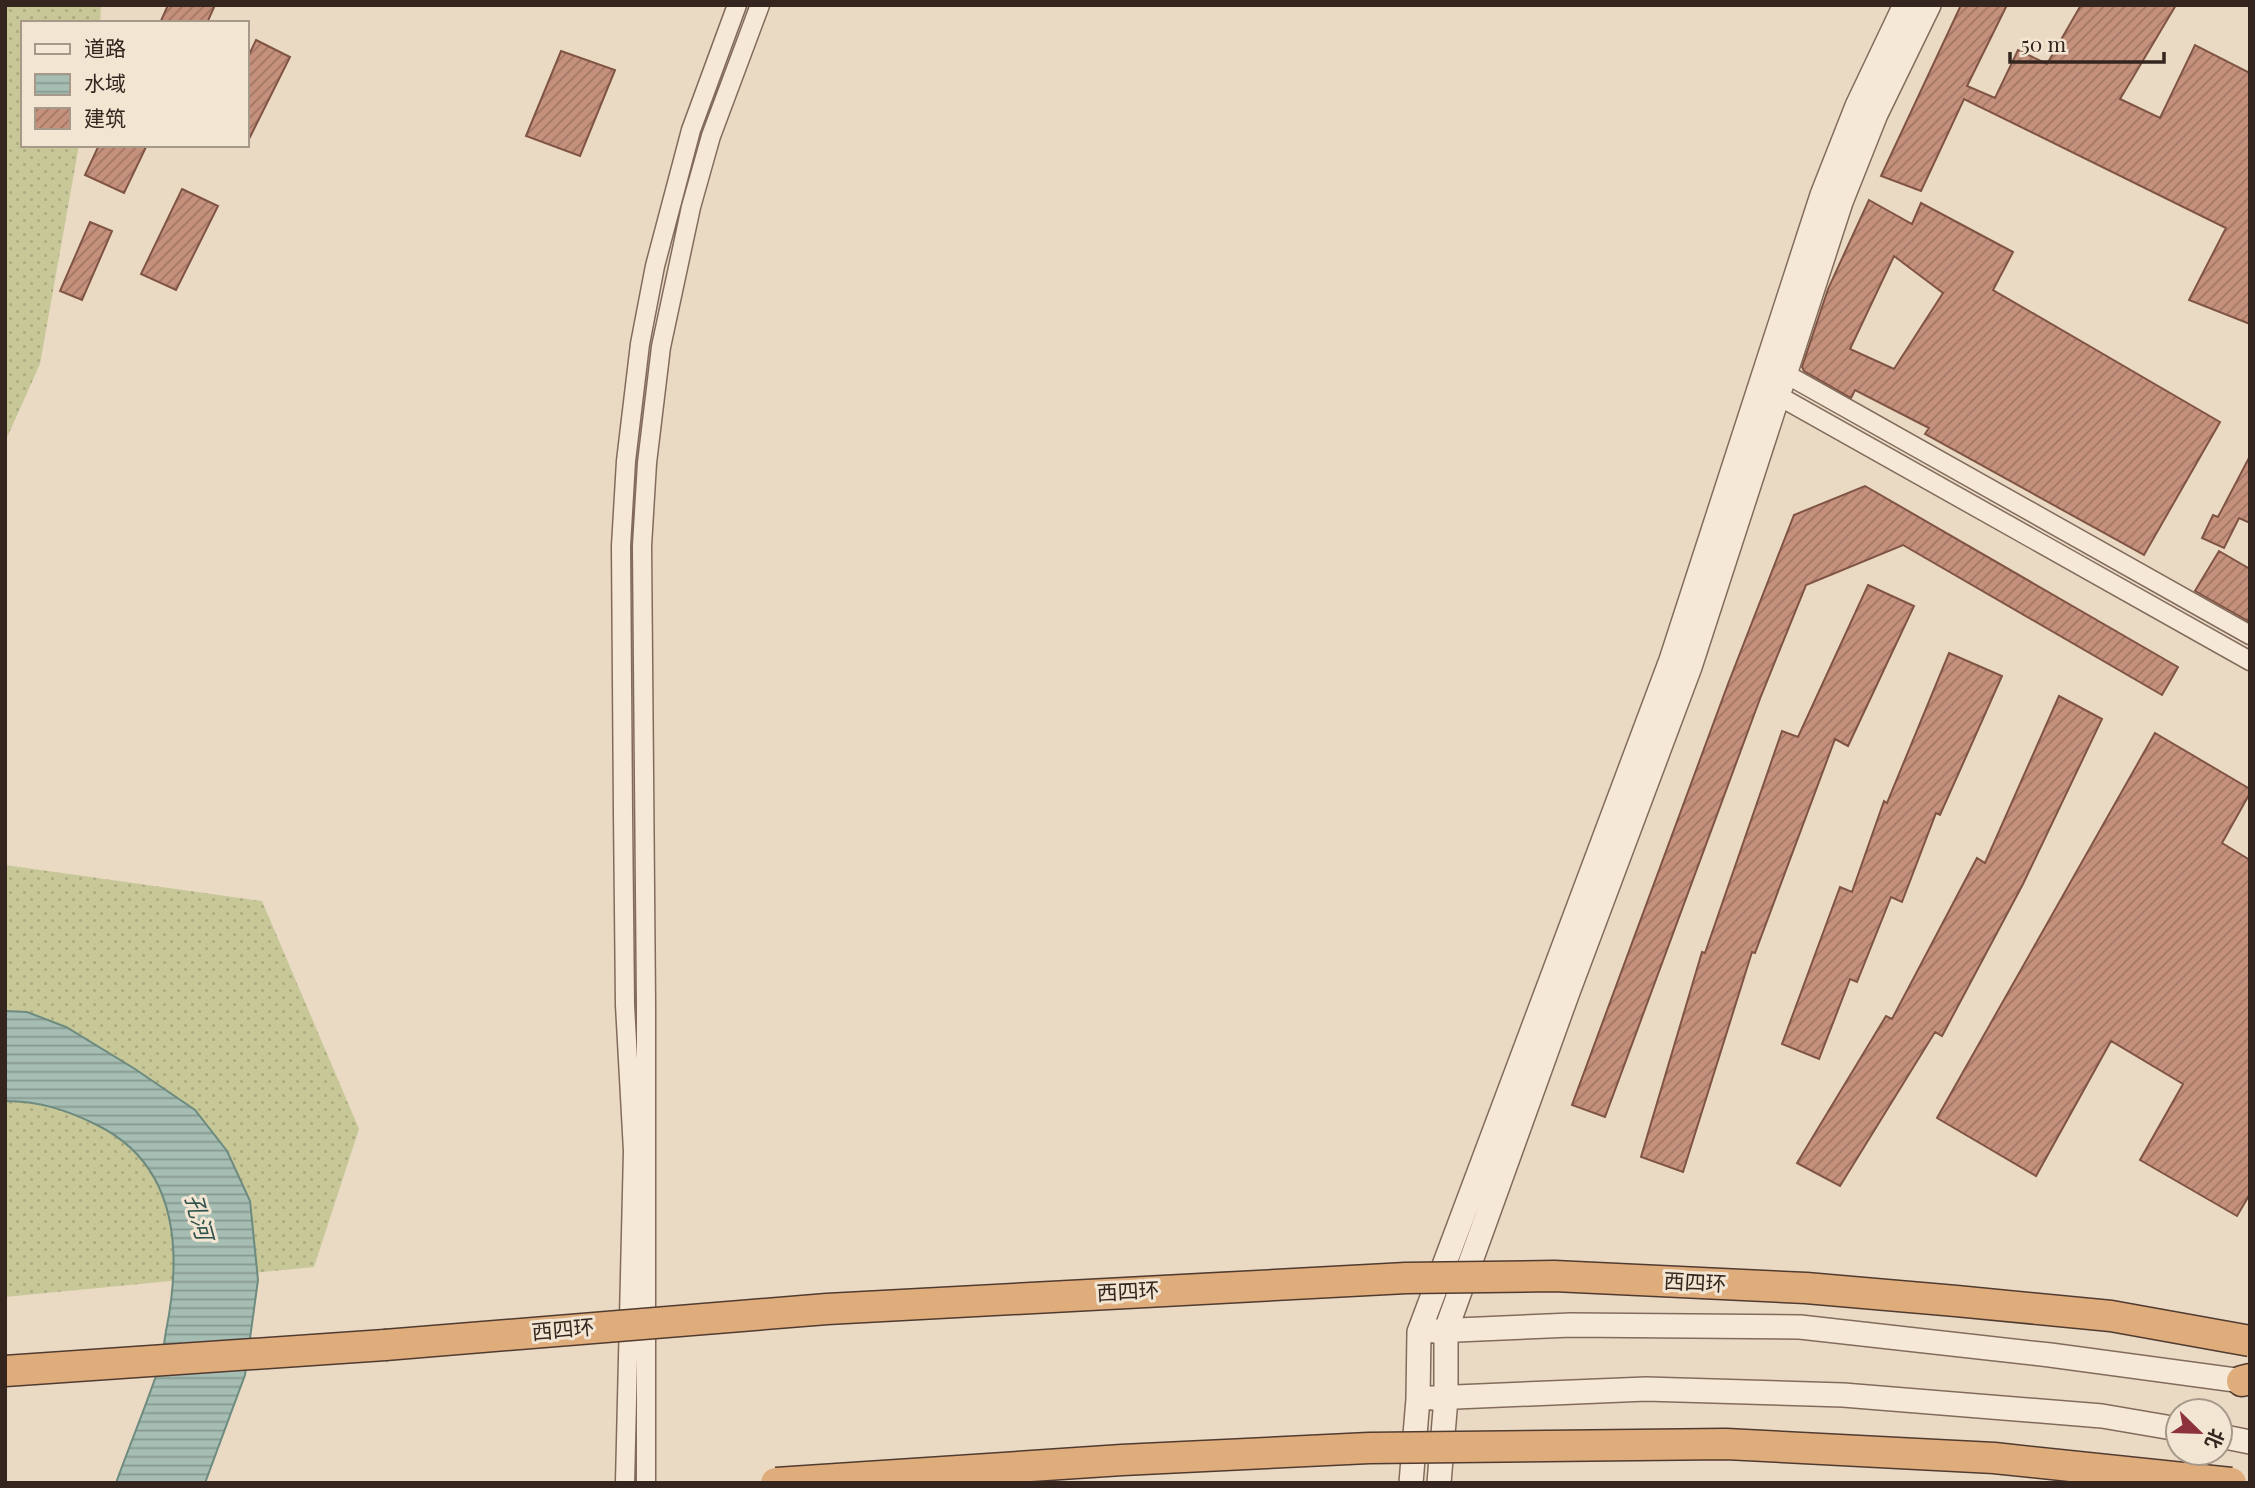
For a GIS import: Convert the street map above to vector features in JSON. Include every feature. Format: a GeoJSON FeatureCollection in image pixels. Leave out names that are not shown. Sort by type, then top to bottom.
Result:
{"type":"FeatureCollection","features":[{"type":"Feature","properties":{"kind":"highway","name":"西四环"},"geometry":{"type":"LineString","coordinates":[[5,1371],[385,1345],[827,1309],[1287,1284],[1555,1276],[1806,1288],[2111,1316],[2250,1341]]}},
{"type":"Feature","properties":{"kind":"highway"},"geometry":{"type":"LineString","coordinates":[[776,1483],[1122,1460],[1369,1448],[1726,1444],[1994,1458],[2231,1483]]}},
{"type":"Feature","properties":{"kind":"street"},"geometry":{"type":"LineString","coordinates":[[625,1483],[633,1150],[625,1005],[623,813],[621,546],[626,461],[640,344],[655,266],[691,130],[737,5]]}},
{"type":"Feature","properties":{"kind":"street"},"geometry":{"type":"LineString","coordinates":[[646,1483],[642,546],[647,463],[661,347],[687,220],[711,136],[760,5]]}},
{"type":"Feature","properties":{"kind":"street"},"geometry":{"type":"LineString","coordinates":[[1440,1483],[1446,1398],[1446,1330],[1568,992],[1690,667],[1827,182],[1857,106],[1905,5]]}},
{"type":"Feature","properties":{"kind":"street"},"geometry":{"type":"LineString","coordinates":[[1411,1483],[1418,1399],[1419,1332],[1671,660],[1772,379],[1876,114],[1929,5]]}},
{"type":"Feature","properties":{"kind":"street"},"geometry":{"type":"LineString","coordinates":[[1772,379],[2250,635]]}},
{"type":"Feature","properties":{"kind":"street"},"geometry":{"type":"LineString","coordinates":[[1772,379],[2250,661]]}},
{"type":"Feature","properties":{"kind":"street"},"geometry":{"type":"LineString","coordinates":[[1419,1332],[1571,1325],[1800,1327],[2050,1355],[2247,1381]]}},
{"type":"Feature","properties":{"kind":"street"},"geometry":{"type":"LineString","coordinates":[[1418,1399],[1646,1389],[1843,1395],[2102,1416],[2164,1427]]}},
{"type":"Feature","properties":{"kind":"green space"},"geometry":{"type":"Polygon","coordinates":[[[5,5],[101,5],[100,21],[21,21],[21,147],[79,147],[40,364],[5,442],[5,5]]]}},
{"type":"Feature","properties":{"kind":"green space"},"geometry":{"type":"Polygon","coordinates":[[[5,865],[262,901],[359,1129],[314,1267],[5,1297],[5,865]]]}},
{"type":"Feature","properties":{"kind":"water","name":"孔河"},"geometry":{"type":"Polygon","coordinates":[[[5,1011],[27,1012],[66,1027],[195,1110],[227,1151],[250,1201],[258,1280],[245,1375],[205,1483],[116,1483],[162,1354],[173,1271],[173,1242],[168,1213],[159,1187],[144,1163],[124,1142],[97,1125],[64,1111],[30,1103],[5,1101],[5,1011]]]}},
{"type":"Feature","properties":{"kind":"building"},"geometry":{"type":"Polygon","coordinates":[[[168,5],[215,5],[208,21],[161,21],[168,5]]]}},
{"type":"Feature","properties":{"kind":"building"},"geometry":{"type":"Polygon","coordinates":[[[1961,5],[2007,5],[1967,86],[1995,98],[2018,50],[2047,64],[2081,5],[2176,5],[2120,99],[2160,118],[2195,45],[2250,73],[2250,324],[2189,300],[2226,228],[1964,99],[1921,191],[1881,176],[1961,5]]]}},
{"type":"Feature","properties":{"kind":"building"},"geometry":{"type":"Polygon","coordinates":[[[256,40],[290,57],[248,141],[248,57],[256,40]]]}},
{"type":"Feature","properties":{"kind":"building"},"geometry":{"type":"Polygon","coordinates":[[[561,51],[615,70],[580,156],[526,136],[561,51]]]}},
{"type":"Feature","properties":{"kind":"building"},"geometry":{"type":"Polygon","coordinates":[[[98,147],[146,147],[124,193],[85,175],[98,147]]]}},
{"type":"Feature","properties":{"kind":"building"},"geometry":{"type":"Polygon","coordinates":[[[182,189],[218,206],[176,290],[141,274],[182,189]]]}},
{"type":"Feature","properties":{"kind":"building"},"geometry":{"type":"Polygon","coordinates":[[[1869,200],[1912,224],[1921,203],[2013,252],[1993,290],[2220,422],[2144,555],[1925,434],[1929,428],[1855,390],[1851,398],[1804,371],[1802,367],[1828,289],[1869,200]],[[1894,256],[1850,349],[1894,369],[1943,293],[1894,256]]]}},
{"type":"Feature","properties":{"kind":"building"},"geometry":{"type":"Polygon","coordinates":[[[90,222],[112,231],[82,300],[60,291],[90,222]]]}},
{"type":"Feature","properties":{"kind":"building"},"geometry":{"type":"Polygon","coordinates":[[[2250,456],[2250,523],[2239,518],[2224,548],[2202,538],[2213,515],[2218,517],[2250,456]]]}},
{"type":"Feature","properties":{"kind":"building"},"geometry":{"type":"Polygon","coordinates":[[[1865,486],[2178,667],[2162,695],[1903,545],[1806,585],[1761,696],[1605,1117],[1572,1105],[1728,684],[1794,515],[1865,486]]]}},
{"type":"Feature","properties":{"kind":"building"},"geometry":{"type":"Polygon","coordinates":[[[2219,551],[2250,569],[2250,622],[2195,591],[2219,551]]]}},
{"type":"Feature","properties":{"kind":"building"},"geometry":{"type":"Polygon","coordinates":[[[1868,585],[1914,606],[1848,746],[1835,739],[1755,953],[1752,952],[1683,1172],[1641,1157],[1702,952],[1705,953],[1782,731],[1798,737],[1868,585]]]}},
{"type":"Feature","properties":{"kind":"building"},"geometry":{"type":"Polygon","coordinates":[[[1949,653],[2002,676],[1940,815],[1936,813],[1902,902],[1891,897],[1857,982],[1850,979],[1819,1059],[1782,1044],[1840,887],[1852,892],[1884,801],[1887,803],[1949,653]]]}},
{"type":"Feature","properties":{"kind":"building"},"geometry":{"type":"Polygon","coordinates":[[[2059,696],[2102,719],[2023,884],[1942,1036],[1935,1032],[1840,1186],[1797,1163],[1886,1016],[1892,1019],[1977,858],[1985,863],[2059,696]]]}},
{"type":"Feature","properties":{"kind":"building"},"geometry":{"type":"Polygon","coordinates":[[[2155,733],[2250,789],[2222,843],[2250,860],[2250,1194],[2237,1216],[2140,1160],[2183,1084],[2111,1041],[2036,1176],[1937,1118],[2155,733]]]}}]}
